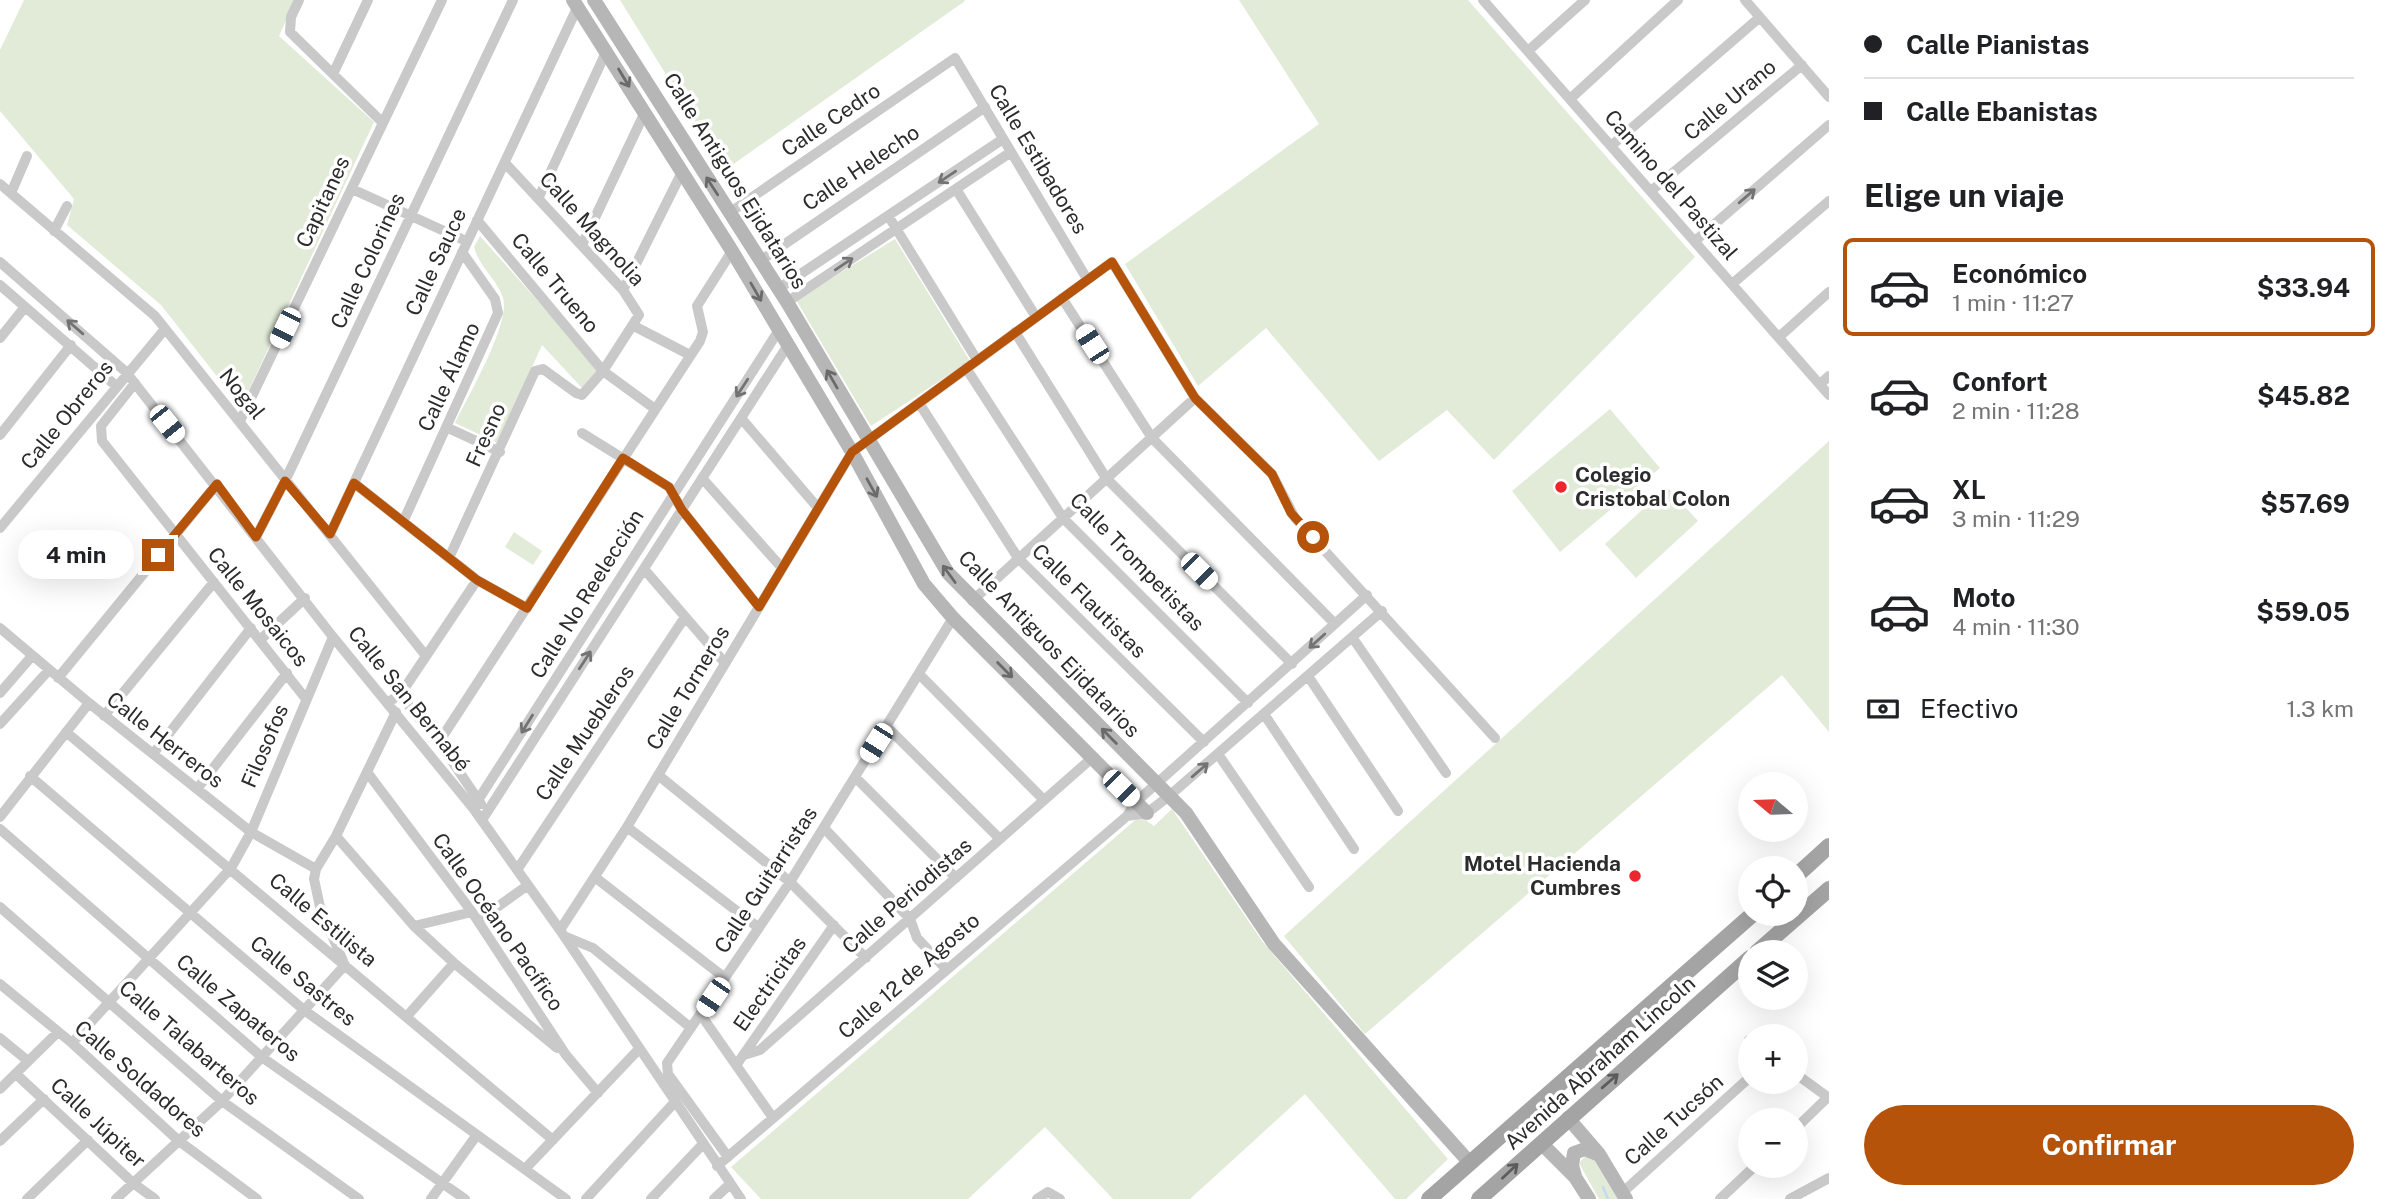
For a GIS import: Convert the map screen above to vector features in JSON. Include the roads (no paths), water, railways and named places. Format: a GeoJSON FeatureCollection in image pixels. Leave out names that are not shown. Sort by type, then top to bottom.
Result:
{"type":"FeatureCollection","features":[{"type":"Feature","properties":{"kind":"main road"},"geometry":{"type":"LineString","coordinates":[[1808,865],[1829,846]]}},
{"type":"Feature","properties":{"kind":"main road"},"geometry":{"type":"LineString","coordinates":[[1771,940],[1829,889]]}},
{"type":"Feature","properties":{"kind":"main road"},"geometry":{"type":"LineString","coordinates":[[1429,1199],[1739,926]]}},
{"type":"Feature","properties":{"kind":"main road","name":"Avenida Abraham Lincoln"},"geometry":{"type":"LineString","coordinates":[[1479,1199],[1738,969]]}},
{"type":"Feature","properties":{"kind":"street"},"geometry":{"type":"LineString","coordinates":[[299,0],[291,18],[290,32],[382,122]]}},
{"type":"Feature","properties":{"kind":"street"},"geometry":{"type":"LineString","coordinates":[[333,74],[368,0]]}},
{"type":"Feature","properties":{"kind":"street","name":"Capitanes"},"geometry":{"type":"LineString","coordinates":[[240,421],[442,0]]}},
{"type":"Feature","properties":{"kind":"street","name":"Calle Colorines"},"geometry":{"type":"LineString","coordinates":[[256,537],[513,0]]}},
{"type":"Feature","properties":{"kind":"street","name":"Calle Antiguos Ejidatarios"},"geometry":{"type":"LineString","coordinates":[[594,0],[787,302],[948,573],[972,601],[1169,796],[1192,822],[1274,944],[1470,1163]]}},
{"type":"Feature","properties":{"kind":"street","name":"Camino del Pastizal"},"geometry":{"type":"LineString","coordinates":[[1483,0],[1829,395]]}},
{"type":"Feature","properties":{"kind":"street"},"geometry":{"type":"LineString","coordinates":[[1528,51],[1585,0]]}},
{"type":"Feature","properties":{"kind":"street"},"geometry":{"type":"LineString","coordinates":[[1570,99],[1678,0]]}},
{"type":"Feature","properties":{"kind":"street"},"geometry":{"type":"LineString","coordinates":[[1745,0],[1829,97]]}},
{"type":"Feature","properties":{"kind":"street","name":"Calle Antiguos Ejidatarios"},"geometry":{"type":"LineString","coordinates":[[576,3],[732,251],[852,452],[924,584],[953,618],[1141,808]]}},
{"type":"Feature","properties":{"kind":"street","name":"Calle Sauce"},"geometry":{"type":"LineString","coordinates":[[330,534],[505,163],[576,3]]}},
{"type":"Feature","properties":{"kind":"street"},"geometry":{"type":"LineString","coordinates":[[1611,146],[1760,17]]}},
{"type":"Feature","properties":{"kind":"street"},"geometry":{"type":"LineString","coordinates":[[539,197],[608,50]]}},
{"type":"Feature","properties":{"kind":"street","name":"Calle Cedro"},"geometry":{"type":"LineString","coordinates":[[729,213],[955,58]]}},
{"type":"Feature","properties":{"kind":"street","name":"Calle Estibadores"},"geometry":{"type":"LineString","coordinates":[[955,58],[1087,279]]}},
{"type":"Feature","properties":{"kind":"street","name":"Calle Urano"},"geometry":{"type":"LineString","coordinates":[[1651,191],[1802,65]]}},
{"type":"Feature","properties":{"kind":"street","name":"Calle Helecho"},"geometry":{"type":"LineString","coordinates":[[760,261],[985,107]]}},
{"type":"Feature","properties":{"kind":"street"},"geometry":{"type":"LineString","coordinates":[[582,246],[645,112]]}},
{"type":"Feature","properties":{"kind":"street"},"geometry":{"type":"LineString","coordinates":[[1695,241],[1829,125]]}},
{"type":"Feature","properties":{"kind":"street"},"geometry":{"type":"LineString","coordinates":[[778,289],[1003,139]]}},
{"type":"Feature","properties":{"kind":"street"},"geometry":{"type":"LineString","coordinates":[[787,302],[1011,152]]}},
{"type":"Feature","properties":{"kind":"street"},"geometry":{"type":"LineString","coordinates":[[10,193],[27,156]]}},
{"type":"Feature","properties":{"kind":"street","name":"Calle Magnolia"},"geometry":{"type":"LineString","coordinates":[[505,163],[623,290],[639,312],[634,326]]}},
{"type":"Feature","properties":{"kind":"street"},"geometry":{"type":"LineString","coordinates":[[623,290],[682,172]]}},
{"type":"Feature","properties":{"kind":"street","name":"Nogal"},"geometry":{"type":"LineString","coordinates":[[0,184],[143,305],[240,421],[426,656]]}},
{"type":"Feature","properties":{"kind":"street"},"geometry":{"type":"LineString","coordinates":[[352,189],[467,241]]}},
{"type":"Feature","properties":{"kind":"street"},"geometry":{"type":"LineString","coordinates":[[956,189],[1036,317]]}},
{"type":"Feature","properties":{"kind":"street"},"geometry":{"type":"LineString","coordinates":[[1732,284],[1829,201]]}},
{"type":"Feature","properties":{"kind":"street"},"geometry":{"type":"LineString","coordinates":[[54,230],[66,206]]}},
{"type":"Feature","properties":{"kind":"street"},"geometry":{"type":"LineString","coordinates":[[889,217],[977,360]]}},
{"type":"Feature","properties":{"kind":"street","name":"Calle Trueno"},"geometry":{"type":"LineString","coordinates":[[477,220],[603,371],[655,409]]}},
{"type":"Feature","properties":{"kind":"street"},"geometry":{"type":"LineString","coordinates":[[439,742],[702,336],[697,306],[732,251]]}},
{"type":"Feature","properties":{"kind":"street","name":"Calle Álamo"},"geometry":{"type":"LineString","coordinates":[[403,522],[498,313],[495,299],[462,252]]}},
{"type":"Feature","properties":{"kind":"street","name":"Calle San Bernabé"},"geometry":{"type":"LineString","coordinates":[[0,262],[126,372],[217,484],[333,637],[476,804]]}},
{"type":"Feature","properties":{"kind":"street","name":"Calle Torneros"},"geometry":{"type":"LineString","coordinates":[[562,933],[852,452],[1112,262],[1195,398]]}},
{"type":"Feature","properties":{"kind":"street"},"geometry":{"type":"LineString","coordinates":[[0,285],[115,386]]}},
{"type":"Feature","properties":{"kind":"street"},"geometry":{"type":"LineString","coordinates":[[1779,337],[1829,292]]}},
{"type":"Feature","properties":{"kind":"street"},"geometry":{"type":"LineString","coordinates":[[1062,298],[1152,438],[1335,624]]}},
{"type":"Feature","properties":{"kind":"street"},"geometry":{"type":"LineString","coordinates":[[0,338],[25,307]]}},
{"type":"Feature","properties":{"kind":"street"},"geometry":{"type":"LineString","coordinates":[[603,371],[634,326],[690,355]]}},
{"type":"Feature","properties":{"kind":"street","name":"Calle Obreros"},"geometry":{"type":"LineString","coordinates":[[0,527],[164,329]]}},
{"type":"Feature","properties":{"kind":"street","name":"Calle No Reelección"},"geometry":{"type":"LineString","coordinates":[[476,804],[779,330]]}},
{"type":"Feature","properties":{"kind":"street"},"geometry":{"type":"LineString","coordinates":[[1015,332],[1106,478],[1292,663]]}},
{"type":"Feature","properties":{"kind":"street"},"geometry":{"type":"LineString","coordinates":[[0,435],[71,345]]}},
{"type":"Feature","properties":{"kind":"street","name":"Calle No Reelección"},"geometry":{"type":"LineString","coordinates":[[484,816],[788,345]]}},
{"type":"Feature","properties":{"kind":"street","name":"Calle Trompetistas"},"geometry":{"type":"LineString","coordinates":[[967,368],[1063,518],[1248,702]]}},
{"type":"Feature","properties":{"kind":"street","name":"Fresno"},"geometry":{"type":"LineString","coordinates":[[449,558],[535,371],[547,371],[576,393],[586,392],[603,371]]}},
{"type":"Feature","properties":{"kind":"street"},"geometry":{"type":"LineString","coordinates":[[1820,384],[1829,376]]}},
{"type":"Feature","properties":{"kind":"street","name":"Calle Mosaicos"},"geometry":{"type":"LineString","coordinates":[[135,383],[101,426],[102,441],[306,699]]}},
{"type":"Feature","properties":{"kind":"street"},"geometry":{"type":"LineString","coordinates":[[972,601],[1195,398],[1272,474],[1291,513],[1496,738]]}},
{"type":"Feature","properties":{"kind":"street","name":"Calle Flautistas"},"geometry":{"type":"LineString","coordinates":[[919,402],[1018,558],[1204,742]]}},
{"type":"Feature","properties":{"kind":"street"},"geometry":{"type":"LineString","coordinates":[[741,418],[818,508]]}},
{"type":"Feature","properties":{"kind":"street"},"geometry":{"type":"LineString","coordinates":[[446,427],[500,452]]}},
{"type":"Feature","properties":{"kind":"street"},"geometry":{"type":"LineString","coordinates":[[582,433],[663,482],[759,607]]}},
{"type":"Feature","properties":{"kind":"street"},"geometry":{"type":"LineString","coordinates":[[702,478],[782,568]]}},
{"type":"Feature","properties":{"kind":"street"},"geometry":{"type":"LineString","coordinates":[[354,483],[477,580],[527,608]]}},
{"type":"Feature","properties":{"kind":"street"},"geometry":{"type":"LineString","coordinates":[[58,678],[217,484]]}},
{"type":"Feature","properties":{"kind":"street"},"geometry":{"type":"LineString","coordinates":[[644,569],[725,663]]}},
{"type":"Feature","properties":{"kind":"street"},"geometry":{"type":"LineString","coordinates":[[388,702],[400,695],[477,580]]}},
{"type":"Feature","properties":{"kind":"street"},"geometry":{"type":"LineString","coordinates":[[104,716],[214,582]]}},
{"type":"Feature","properties":{"kind":"street","name":"Calle 12 de Agosto"},"geometry":{"type":"LineString","coordinates":[[1141,808],[1157,784],[1367,595]]}},
{"type":"Feature","properties":{"kind":"street"},"geometry":{"type":"LineString","coordinates":[[260,640],[305,598]]}},
{"type":"Feature","properties":{"kind":"street","name":"Calle 12 de Agosto"},"geometry":{"type":"LineString","coordinates":[[717,1166],[1127,816],[1169,796],[1382,611]]}},
{"type":"Feature","properties":{"kind":"street","name":"Calle Muebleros"},"geometry":{"type":"LineString","coordinates":[[517,870],[685,617]]}},
{"type":"Feature","properties":{"kind":"street","name":"Calle Guitarristas"},"geometry":{"type":"LineString","coordinates":[[728,1157],[666,1069],[669,1057],[701,1015],[790,881],[953,618]]}},
{"type":"Feature","properties":{"kind":"street","name":"Calle Herreros"},"geometry":{"type":"LineString","coordinates":[[0,628],[104,716],[251,832],[316,869]]}},
{"type":"Feature","properties":{"kind":"street"},"geometry":{"type":"LineString","coordinates":[[153,754],[251,628]]}},
{"type":"Feature","properties":{"kind":"street","name":"Filosofos"},"geometry":{"type":"LineString","coordinates":[[72,1043],[232,868],[251,832],[333,637]]}},
{"type":"Feature","properties":{"kind":"street"},"geometry":{"type":"LineString","coordinates":[[1352,638],[1446,773]]}},
{"type":"Feature","properties":{"kind":"street"},"geometry":{"type":"LineString","coordinates":[[0,693],[32,656]]}},
{"type":"Feature","properties":{"kind":"street"},"geometry":{"type":"LineString","coordinates":[[0,724],[49,670]]}},
{"type":"Feature","properties":{"kind":"street"},"geometry":{"type":"LineString","coordinates":[[197,789],[287,673]]}},
{"type":"Feature","properties":{"kind":"street"},"geometry":{"type":"LineString","coordinates":[[919,674],[1044,800]]}},
{"type":"Feature","properties":{"kind":"street"},"geometry":{"type":"LineString","coordinates":[[1308,676],[1398,811]]}},
{"type":"Feature","properties":{"kind":"street","name":"Calle San Bernabé"},"geometry":{"type":"LineString","coordinates":[[400,695],[439,742],[517,870],[741,1199]]}},
{"type":"Feature","properties":{"kind":"street"},"geometry":{"type":"LineString","coordinates":[[0,817],[89,703]]}},
{"type":"Feature","properties":{"kind":"street"},"geometry":{"type":"LineString","coordinates":[[116,1199],[222,1101],[345,965],[320,907],[314,880],[316,869],[336,836],[396,712]]}},
{"type":"Feature","properties":{"kind":"street"},"geometry":{"type":"LineString","coordinates":[[1264,714],[1354,849]]}},
{"type":"Feature","properties":{"kind":"street"},"geometry":{"type":"LineString","coordinates":[[887,726],[1000,839]]}},
{"type":"Feature","properties":{"kind":"street","name":"Calle Estilista"},"geometry":{"type":"LineString","coordinates":[[66,732],[408,1015],[553,1140]]}},
{"type":"Feature","properties":{"kind":"street"},"geometry":{"type":"LineString","coordinates":[[1218,754],[1309,887]]}},
{"type":"Feature","properties":{"kind":"street","name":"Calle Periodistas"},"geometry":{"type":"LineString","coordinates":[[744,1055],[760,1050],[1092,758]]}},
{"type":"Feature","properties":{"kind":"street","name":"Calle Océano Pacífico"},"geometry":{"type":"LineString","coordinates":[[367,772],[475,916],[566,1055],[598,1093]]}},
{"type":"Feature","properties":{"kind":"street"},"geometry":{"type":"LineString","coordinates":[[658,775],[790,881],[866,958]]}},
{"type":"Feature","properties":{"kind":"street","name":"Calle Sastres"},"geometry":{"type":"LineString","coordinates":[[30,776],[304,1010],[566,1199]]}},
{"type":"Feature","properties":{"kind":"street"},"geometry":{"type":"LineString","coordinates":[[855,776],[956,878]]}},
{"type":"Feature","properties":{"kind":"street"},"geometry":{"type":"LineString","coordinates":[[627,827],[759,928]]}},
{"type":"Feature","properties":{"kind":"street"},"geometry":{"type":"LineString","coordinates":[[824,828],[910,919],[917,937],[946,969]]}},
{"type":"Feature","properties":{"kind":"street","name":"Calle Zapateros"},"geometry":{"type":"LineString","coordinates":[[0,829],[263,1058],[465,1199]]}},
{"type":"Feature","properties":{"kind":"street"},"geometry":{"type":"LineString","coordinates":[[336,836],[414,926],[454,963],[566,1055]]}},
{"type":"Feature","properties":{"kind":"street"},"geometry":{"type":"LineString","coordinates":[[596,878],[725,978]]}},
{"type":"Feature","properties":{"kind":"street"},"geometry":{"type":"LineString","coordinates":[[414,926],[475,916],[528,885]]}},
{"type":"Feature","properties":{"kind":"street","name":"Calle Talabarteros"},"geometry":{"type":"LineString","coordinates":[[0,907],[110,1000],[222,1101],[359,1199]]}},
{"type":"Feature","properties":{"kind":"street","name":"Electricitas"},"geometry":{"type":"LineString","coordinates":[[737,1064],[834,925]]}},
{"type":"Feature","properties":{"kind":"street"},"geometry":{"type":"LineString","coordinates":[[562,933],[593,948],[691,1028]]}},
{"type":"Feature","properties":{"kind":"street"},"geometry":{"type":"LineString","coordinates":[[408,1015],[454,963]]}},
{"type":"Feature","properties":{"kind":"street","name":"Calle Soldadores"},"geometry":{"type":"LineString","coordinates":[[0,985],[72,1043],[179,1141],[257,1199]]}},
{"type":"Feature","properties":{"kind":"street"},"geometry":{"type":"LineString","coordinates":[[701,1015],[773,1118]]}},
{"type":"Feature","properties":{"kind":"street"},"geometry":{"type":"LineString","coordinates":[[0,1089],[57,1032]]}},
{"type":"Feature","properties":{"kind":"street"},"geometry":{"type":"LineString","coordinates":[[0,1038],[28,1061]]}},
{"type":"Feature","properties":{"kind":"street"},"geometry":{"type":"LineString","coordinates":[[525,1169],[639,1049]]}},
{"type":"Feature","properties":{"kind":"street","name":"Calle Júpiter"},"geometry":{"type":"LineString","coordinates":[[16,1074],[134,1183],[155,1199]]}},
{"type":"Feature","properties":{"kind":"street"},"geometry":{"type":"LineString","coordinates":[[1808,1083],[1829,1098],[1808,1117]]}},
{"type":"Feature","properties":{"kind":"street","name":"Calle Tucsón"},"geometry":{"type":"LineString","coordinates":[[1625,1195],[1738,1088]]}},
{"type":"Feature","properties":{"kind":"street"},"geometry":{"type":"LineString","coordinates":[[0,1141],[44,1099]]}},
{"type":"Feature","properties":{"kind":"street"},"geometry":{"type":"LineString","coordinates":[[586,1199],[674,1103]]}},
{"type":"Feature","properties":{"kind":"street"},"geometry":{"type":"LineString","coordinates":[[1568,1118],[1599,1154],[1625,1195]]}},
{"type":"Feature","properties":{"kind":"street"},"geometry":{"type":"LineString","coordinates":[[431,1199],[476,1136]]}},
{"type":"Feature","properties":{"kind":"street"},"geometry":{"type":"LineString","coordinates":[[27,1199],[88,1140]]}},
{"type":"Feature","properties":{"kind":"street"},"geometry":{"type":"LineString","coordinates":[[1541,1143],[1576,1177]]}},
{"type":"Feature","properties":{"kind":"street"},"geometry":{"type":"LineString","coordinates":[[651,1199],[702,1145]]}},
{"type":"Feature","properties":{"kind":"street"},"geometry":{"type":"LineString","coordinates":[[1589,1199],[1572,1165],[1574,1153],[1585,1149],[1599,1154]]}},
{"type":"Feature","properties":{"kind":"street"},"geometry":{"type":"LineString","coordinates":[[1720,1199],[1742,1178]]}},
{"type":"Feature","properties":{"kind":"street"},"geometry":{"type":"LineString","coordinates":[[1790,1199],[1829,1178]]}},
{"type":"Feature","properties":{"kind":"street"},"geometry":{"type":"LineString","coordinates":[[714,1199],[730,1185]]}},
{"type":"Feature","properties":{"kind":"street"},"geometry":{"type":"LineString","coordinates":[[1037,1199],[1048,1192],[1060,1199]]}},
{"type":"Feature","properties":{"kind":"waterway"},"geometry":{"type":"LineString","coordinates":[[1603,1187],[1608,1199]]}},
{"type":"Feature","properties":{"kind":"place","name":"Colegio Cristobal Colon"},"geometry":{"type":"Point","coordinates":[1561,487]}},
{"type":"Feature","properties":{"kind":"place","name":"Motel Hacienda Cumbres"},"geometry":{"type":"Point","coordinates":[1635,876]}}]}
